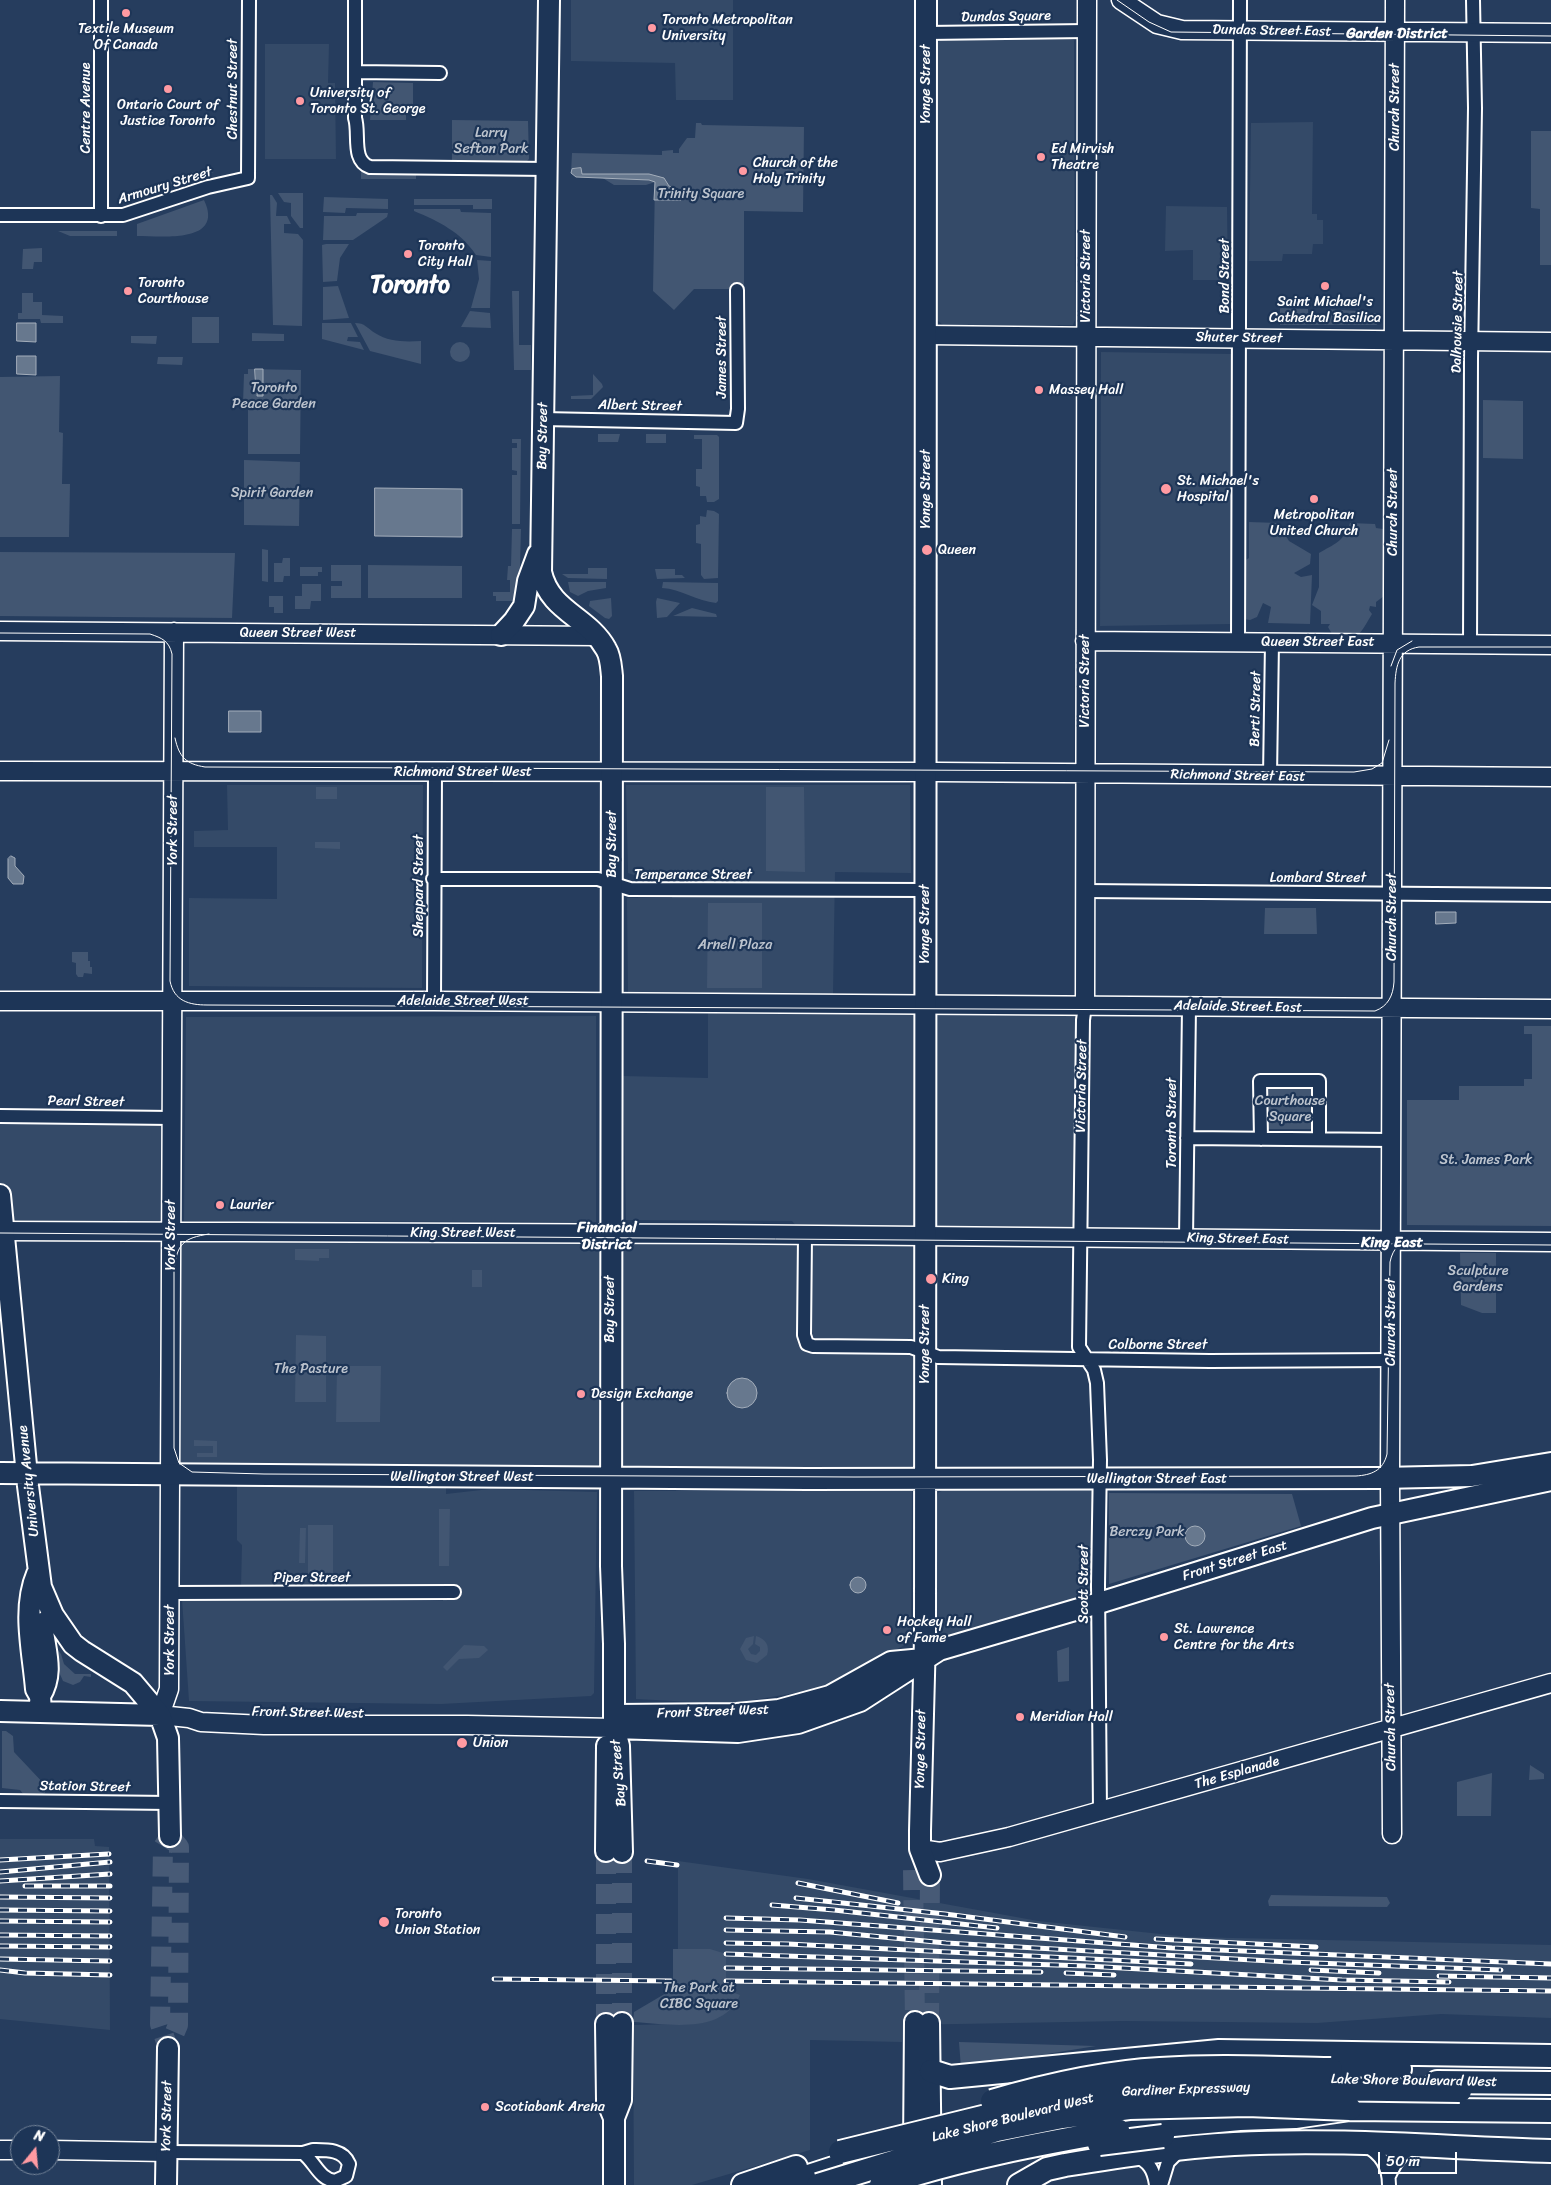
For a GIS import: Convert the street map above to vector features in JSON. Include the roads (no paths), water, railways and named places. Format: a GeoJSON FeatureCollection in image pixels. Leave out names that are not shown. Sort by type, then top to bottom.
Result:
{"type":"FeatureCollection","features":[{"type":"Feature","properties":{"kind":"highway"},"geometry":{"type":"LineString","coordinates":[[930,2071],[950,2077],[1219,2051],[1551,2056]]}},
{"type":"Feature","properties":{"kind":"highway"},"geometry":{"type":"LineString","coordinates":[[1199,2079],[1291,2061],[1360,2053]]}},
{"type":"Feature","properties":{"kind":"highway"},"geometry":{"type":"LineString","coordinates":[[840,2152],[973,2107],[1031,2090],[1089,2078],[1158,2069],[1234,2066],[1551,2070]]}},
{"type":"Feature","properties":{"kind":"highway","name":"Lake Shore Boulevard West"},"geometry":{"type":"LineString","coordinates":[[781,2185],[923,2140],[1129,2090],[1199,2079],[1551,2083]]}},
{"type":"Feature","properties":{"kind":"highway","name":"Gardiner Expressway"},"geometry":{"type":"LineString","coordinates":[[743,2185],[840,2152],[1015,2109],[1131,2090],[1246,2088],[1551,2093]]}},
{"type":"Feature","properties":{"kind":"highway","name":"Gardiner Expressway"},"geometry":{"type":"LineString","coordinates":[[818,2185],[997,2130],[1062,2117],[1129,2108],[1247,2105],[1350,2109],[1551,2111]]}},
{"type":"Feature","properties":{"kind":"highway"},"geometry":{"type":"LineString","coordinates":[[881,2185],[963,2161],[1039,2144],[1118,2130],[1240,2119],[1295,2118],[1350,2109]]}},
{"type":"Feature","properties":{"kind":"highway"},"geometry":{"type":"LineString","coordinates":[[930,2185],[966,2173],[1028,2157],[1086,2146],[1163,2136],[1229,2131],[1321,2128],[1410,2129],[1492,2136],[1551,2138]]}},
{"type":"Feature","properties":{"kind":"highway"},"geometry":{"type":"LineString","coordinates":[[1019,2185],[1047,2170],[1065,2165],[1182,2148],[1234,2144],[1360,2142],[1551,2151]]}},
{"type":"Feature","properties":{"kind":"main road","name":"Bay Street"},"geometry":{"type":"LineString","coordinates":[[549,0],[541,572],[549,594],[597,636],[607,651],[612,676],[611,1478],[614,1722],[619,1746],[614,1851]]}},
{"type":"Feature","properties":{"kind":"main road","name":"Yonge Street"},"geometry":{"type":"LineString","coordinates":[[921,1872],[925,1353],[926,0]]}},
{"type":"Feature","properties":{"kind":"main road","name":"Victoria Street"},"geometry":{"type":"LineString","coordinates":[[1085,1006],[1087,0]]}},
{"type":"Feature","properties":{"kind":"main road","name":"Dundas Street East"},"geometry":{"type":"LineString","coordinates":[[1121,0],[1164,27],[1182,30],[1551,33]]}},
{"type":"Feature","properties":{"kind":"main road","name":"Church Street"},"geometry":{"type":"LineString","coordinates":[[1392,1834],[1390,1729],[1390,1241],[1395,0]]}},
{"type":"Feature","properties":{"kind":"main road","name":"Shuter Street"},"geometry":{"type":"LineString","coordinates":[[926,335],[1239,337],[1393,341],[1551,342]]}},
{"type":"Feature","properties":{"kind":"main road"},"geometry":{"type":"LineString","coordinates":[[501,635],[524,606],[528,581],[541,547]]}},
{"type":"Feature","properties":{"kind":"main road","name":"Queen Street West"},"geometry":{"type":"LineString","coordinates":[[0,631],[597,636]]}},
{"type":"Feature","properties":{"kind":"main road","name":"York Street"},"geometry":{"type":"LineString","coordinates":[[160,1715],[170,1689],[174,632]]}},
{"type":"Feature","properties":{"kind":"main road","name":"Queen Street East"},"geometry":{"type":"LineString","coordinates":[[1085,641],[1551,644]]}},
{"type":"Feature","properties":{"kind":"main road","name":"Richmond Street West"},"geometry":{"type":"LineString","coordinates":[[0,771],[926,773]]}},
{"type":"Feature","properties":{"kind":"main road","name":"Richmond Street East"},"geometry":{"type":"LineString","coordinates":[[926,773],[1551,777]]}},
{"type":"Feature","properties":{"kind":"main road","name":"Adelaide Street West"},"geometry":{"type":"LineString","coordinates":[[0,1001],[434,1001],[925,1005]]}},
{"type":"Feature","properties":{"kind":"main road","name":"Adelaide Street East"},"geometry":{"type":"LineString","coordinates":[[925,1005],[1551,1009]]}},
{"type":"Feature","properties":{"kind":"main road","name":"University Avenue"},"geometry":{"type":"LineString","coordinates":[[0,1195],[27,1473],[38,1571],[43,1596],[60,1627],[73,1644],[82,1652],[133,1683],[160,1715]]}},
{"type":"Feature","properties":{"kind":"main road","name":"King Street West"},"geometry":{"type":"LineString","coordinates":[[2,1231],[925,1236]]}},
{"type":"Feature","properties":{"kind":"main road","name":"King Street East"},"geometry":{"type":"LineString","coordinates":[[925,1236],[1551,1242]]}},
{"type":"Feature","properties":{"kind":"main road"},"geometry":{"type":"LineString","coordinates":[[1390,1478],[1472,1476],[1551,1463]]}},
{"type":"Feature","properties":{"kind":"main road","name":"Wellington Street West"},"geometry":{"type":"LineString","coordinates":[[0,1472],[924,1479]]}},
{"type":"Feature","properties":{"kind":"main road","name":"Wellington Street East"},"geometry":{"type":"LineString","coordinates":[[924,1479],[1390,1478]]}},
{"type":"Feature","properties":{"kind":"main road","name":"Front Street East"},"geometry":{"type":"LineString","coordinates":[[923,1658],[939,1650],[1099,1604],[1390,1513],[1551,1480]]}},
{"type":"Feature","properties":{"kind":"main road"},"geometry":{"type":"LineString","coordinates":[[38,1571],[31,1590],[29,1614],[36,1689],[41,1704]]}},
{"type":"Feature","properties":{"kind":"main road"},"geometry":{"type":"LineString","coordinates":[[41,1704],[49,1670],[43,1627],[43,1596]]}},
{"type":"Feature","properties":{"kind":"main road","name":"Front Street West"},"geometry":{"type":"LineString","coordinates":[[0,1711],[41,1704],[189,1718],[204,1711],[264,1719],[467,1719],[738,1723],[756,1714],[796,1706],[830,1696],[849,1696],[891,1662],[923,1658]]}},
{"type":"Feature","properties":{"kind":"main road","name":"The Esplanade"},"geometry":{"type":"LineString","coordinates":[[920,1849],[940,1852],[1009,1837],[1551,1683]]}},
{"type":"Feature","properties":{"kind":"main road"},"geometry":{"type":"LineString","coordinates":[[160,1715],[168,1738],[170,1836]]}},
{"type":"Feature","properties":{"kind":"main road"},"geometry":{"type":"LineString","coordinates":[[915,2185],[923,2140],[930,2071],[922,2022],[923,2140],[930,2185]]}},
{"type":"Feature","properties":{"kind":"main road"},"geometry":{"type":"LineString","coordinates":[[614,2024],[621,2100],[614,2118],[614,2185]]}},
{"type":"Feature","properties":{"kind":"main road","name":"York Street"},"geometry":{"type":"LineString","coordinates":[[166,2185],[168,2048]]}},
{"type":"Feature","properties":{"kind":"main road"},"geometry":{"type":"LineString","coordinates":[[60,2150],[166,2152]]}},
{"type":"Feature","properties":{"kind":"street","name":"Centre Avenue"},"geometry":{"type":"LineString","coordinates":[[101,0],[101,216]]}},
{"type":"Feature","properties":{"kind":"street","name":"Chestnut Street"},"geometry":{"type":"LineString","coordinates":[[248,0],[248,178]]}},
{"type":"Feature","properties":{"kind":"street"},"geometry":{"type":"LineString","coordinates":[[355,0],[355,118],[358,127],[358,157],[362,164],[370,167],[548,169]]}},
{"type":"Feature","properties":{"kind":"street","name":"Bond Street"},"geometry":{"type":"LineString","coordinates":[[1238,642],[1240,0]]}},
{"type":"Feature","properties":{"kind":"street","name":"Dalhousie Street"},"geometry":{"type":"LineString","coordinates":[[1470,644],[1476,108],[1473,0]]}},
{"type":"Feature","properties":{"kind":"street","name":"Dundas Square"},"geometry":{"type":"LineString","coordinates":[[926,33],[1087,31]]}},
{"type":"Feature","properties":{"kind":"street"},"geometry":{"type":"LineString","coordinates":[[355,72],[440,72]]}},
{"type":"Feature","properties":{"kind":"street","name":"Armoury Street"},"geometry":{"type":"LineString","coordinates":[[0,215],[101,216],[132,214],[208,187],[248,178]]}},
{"type":"Feature","properties":{"kind":"street","name":"James Street"},"geometry":{"type":"LineString","coordinates":[[736,423],[738,409],[737,290]]}},
{"type":"Feature","properties":{"kind":"street","name":"Albert Street"},"geometry":{"type":"LineString","coordinates":[[543,419],[736,423]]}},
{"type":"Feature","properties":{"kind":"street","name":"Berti Street"},"geometry":{"type":"LineString","coordinates":[[1270,776],[1272,642]]}},
{"type":"Feature","properties":{"kind":"street","name":"Sheppard Street"},"geometry":{"type":"LineString","coordinates":[[434,1001],[433,879],[435,772]]}},
{"type":"Feature","properties":{"kind":"street","name":"Temperance Street"},"geometry":{"type":"LineString","coordinates":[[433,879],[598,879],[630,889],[925,890]]}},
{"type":"Feature","properties":{"kind":"street","name":"Lombard Street"},"geometry":{"type":"LineString","coordinates":[[1085,891],[1551,895]]}},
{"type":"Feature","properties":{"kind":"street","name":"Victoria Street"},"geometry":{"type":"LineString","coordinates":[[1085,1006],[1083,1020],[1079,1347],[1087,1360]]}},
{"type":"Feature","properties":{"kind":"street","name":"Toronto Street"},"geometry":{"type":"LineString","coordinates":[[1186,1239],[1189,1007]]}},
{"type":"Feature","properties":{"kind":"street"},"geometry":{"type":"LineString","coordinates":[[1261,1139],[1260,1081],[1319,1081],[1319,1139]]}},
{"type":"Feature","properties":{"kind":"street","name":"Pearl Street"},"geometry":{"type":"LineString","coordinates":[[0,1116],[172,1118]]}},
{"type":"Feature","properties":{"kind":"street"},"geometry":{"type":"LineString","coordinates":[[1187,1138],[1391,1140]]}},
{"type":"Feature","properties":{"kind":"street","name":"Colborne Street"},"geometry":{"type":"LineString","coordinates":[[804,1236],[805,1341],[817,1347],[911,1347],[938,1357],[1087,1360],[1390,1360]]}},
{"type":"Feature","properties":{"kind":"street","name":"Scott Street"},"geometry":{"type":"LineString","coordinates":[[1087,1360],[1094,1370],[1097,1383],[1100,1480],[1100,1811]]}},
{"type":"Feature","properties":{"kind":"street","name":"Piper Street"},"geometry":{"type":"LineString","coordinates":[[170,1593],[454,1592]]}},
{"type":"Feature","properties":{"kind":"street","name":"Station Street"},"geometry":{"type":"LineString","coordinates":[[0,1801],[170,1803]]}},
{"type":"Feature","properties":{"kind":"street"},"geometry":{"type":"LineString","coordinates":[[1360,2142],[1376,2152],[1383,2160],[1389,2180]]}},
{"type":"Feature","properties":{"kind":"street"},"geometry":{"type":"LineString","coordinates":[[1389,2180],[1396,2162],[1406,2151],[1421,2145]]}},
{"type":"Feature","properties":{"kind":"street"},"geometry":{"type":"LineString","coordinates":[[1161,2185],[1168,2162],[1182,2148]]}},
{"type":"Feature","properties":{"kind":"street"},"geometry":{"type":"LineString","coordinates":[[166,2152],[303,2153],[313,2150],[326,2150],[341,2154],[348,2164],[345,2181],[326,2179],[320,2174],[313,2162],[303,2153]]}},
{"type":"Feature","properties":{"kind":"street"},"geometry":{"type":"LineString","coordinates":[[1130,2155],[1140,2158],[1149,2165],[1156,2185]]}},
{"type":"Feature","properties":{"kind":"tunnel"},"geometry":{"type":"LineString","coordinates":[[170,1836],[179,1847],[178,2025],[168,2048],[160,2024],[163,1847],[170,1836]]}},
{"type":"Feature","properties":{"kind":"tunnel"},"geometry":{"type":"LineString","coordinates":[[606,1851],[606,2024]]}},
{"type":"Feature","properties":{"kind":"tunnel"},"geometry":{"type":"LineString","coordinates":[[622,1852],[622,2023]]}},
{"type":"Feature","properties":{"kind":"tunnel"},"geometry":{"type":"LineString","coordinates":[[913,1870],[915,2022]]}},
{"type":"Feature","properties":{"kind":"tunnel"},"geometry":{"type":"LineString","coordinates":[[929,2023],[930,1875]]}},
{"type":"Feature","properties":{"kind":"tram line"},"geometry":{"type":"LineString","coordinates":[[1117,0],[1149,22],[1171,32],[1551,36]]}},
{"type":"Feature","properties":{"kind":"tram line"},"geometry":{"type":"LineString","coordinates":[[0,633],[150,634],[161,639],[169,646],[172,654],[170,981],[175,993],[183,1000],[188,1003],[207,1005],[1375,1011],[1389,1000],[1394,982],[1395,683],[1396,670],[1400,659],[1407,651],[1419,647],[1551,647]]}},
{"type":"Feature","properties":{"kind":"tram line"},"geometry":{"type":"LineString","coordinates":[[1391,666],[1397,650],[1412,641]]}},
{"type":"Feature","properties":{"kind":"tram line"},"geometry":{"type":"LineString","coordinates":[[175,738],[184,759],[205,767],[1354,772],[1372,769],[1382,763],[1389,740]]}},
{"type":"Feature","properties":{"kind":"tram line"},"geometry":{"type":"LineString","coordinates":[[0,1233],[1551,1245]]}},
{"type":"Feature","properties":{"kind":"tram line"},"geometry":{"type":"LineString","coordinates":[[209,1234],[187,1240],[183,1244],[177,1254],[174,1270],[174,1448],[179,1463],[192,1472],[854,1477],[1367,1475],[1376,1471],[1383,1464],[1387,1454],[1390,1262],[1393,1253],[1401,1243],[1414,1239]]}},
{"type":"Feature","properties":{"kind":"railway"},"geometry":{"type":"LineString","coordinates":[[0,1860],[109,1854]]}},
{"type":"Feature","properties":{"kind":"railway"},"geometry":{"type":"LineString","coordinates":[[647,1861],[677,1865]]}},
{"type":"Feature","properties":{"kind":"railway"},"geometry":{"type":"LineString","coordinates":[[0,1872],[110,1862]]}},
{"type":"Feature","properties":{"kind":"railway"},"geometry":{"type":"LineString","coordinates":[[0,1881],[110,1874]]}},
{"type":"Feature","properties":{"kind":"railway"},"geometry":{"type":"LineString","coordinates":[[798,1883],[898,1903]]}},
{"type":"Feature","properties":{"kind":"railway"},"geometry":{"type":"LineString","coordinates":[[25,1886],[110,1886]]}},
{"type":"Feature","properties":{"kind":"railway"},"geometry":{"type":"LineString","coordinates":[[0,1897],[110,1898]]}},
{"type":"Feature","properties":{"kind":"railway"},"geometry":{"type":"LineString","coordinates":[[796,1898],[945,1914],[1125,1937]]}},
{"type":"Feature","properties":{"kind":"railway"},"geometry":{"type":"LineString","coordinates":[[772,1905],[997,1928]]}},
{"type":"Feature","properties":{"kind":"railway"},"geometry":{"type":"LineString","coordinates":[[0,1910],[110,1911]]}},
{"type":"Feature","properties":{"kind":"railway"},"geometry":{"type":"LineString","coordinates":[[726,1918],[800,1920],[1172,1948],[1551,1964]]}},
{"type":"Feature","properties":{"kind":"railway"},"geometry":{"type":"LineString","coordinates":[[0,1921],[110,1922]]}},
{"type":"Feature","properties":{"kind":"railway"},"geometry":{"type":"LineString","coordinates":[[726,1930],[830,1932],[946,1943],[1289,1962],[1501,1970]]}},
{"type":"Feature","properties":{"kind":"railway"},"geometry":{"type":"LineString","coordinates":[[0,1935],[110,1936]]}},
{"type":"Feature","properties":{"kind":"railway"},"geometry":{"type":"LineString","coordinates":[[1156,1939],[1316,1947]]}},
{"type":"Feature","properties":{"kind":"railway"},"geometry":{"type":"LineString","coordinates":[[726,1943],[788,1944],[1191,1964]]}},
{"type":"Feature","properties":{"kind":"railway"},"geometry":{"type":"LineString","coordinates":[[0,1946],[110,1947]]}},
{"type":"Feature","properties":{"kind":"railway"},"geometry":{"type":"LineString","coordinates":[[726,1954],[1086,1966],[1342,1980],[1449,1982]]}},
{"type":"Feature","properties":{"kind":"railway"},"geometry":{"type":"LineString","coordinates":[[0,1959],[110,1961]]}},
{"type":"Feature","properties":{"kind":"railway"},"geometry":{"type":"LineString","coordinates":[[726,1968],[1041,1972]]}},
{"type":"Feature","properties":{"kind":"railway"},"geometry":{"type":"LineString","coordinates":[[0,1970],[25,1973],[110,1975]]}},
{"type":"Feature","properties":{"kind":"railway"},"geometry":{"type":"LineString","coordinates":[[1311,1970],[1379,1973]]}},
{"type":"Feature","properties":{"kind":"railway"},"geometry":{"type":"LineString","coordinates":[[1066,1973],[1114,1975]]}},
{"type":"Feature","properties":{"kind":"railway"},"geometry":{"type":"LineString","coordinates":[[1439,1976],[1551,1978]]}},
{"type":"Feature","properties":{"kind":"railway"},"geometry":{"type":"LineString","coordinates":[[494,1979],[671,1981]]}},
{"type":"Feature","properties":{"kind":"railway"},"geometry":{"type":"LineString","coordinates":[[726,1981],[1551,1991]]}},
{"type":"Feature","properties":{"kind":"place","name":"Textile Museum Of Canada"},"geometry":{"type":"Point","coordinates":[126,13]}},
{"type":"Feature","properties":{"kind":"place","name":"Toronto Metropolitan University"},"geometry":{"type":"Point","coordinates":[652,28]}},
{"type":"Feature","properties":{"kind":"place","name":"Ontario Court of Justice Toronto"},"geometry":{"type":"Point","coordinates":[168,89]}},
{"type":"Feature","properties":{"kind":"place","name":"University of Toronto St. George"},"geometry":{"type":"Point","coordinates":[300,101]}},
{"type":"Feature","properties":{"kind":"place","name":"Ed Mirvish Theatre"},"geometry":{"type":"Point","coordinates":[1041,157]}},
{"type":"Feature","properties":{"kind":"place","name":"Church of the Holy Trinity"},"geometry":{"type":"Point","coordinates":[743,171]}},
{"type":"Feature","properties":{"kind":"place","name":"Toronto City Hall"},"geometry":{"type":"Point","coordinates":[408,254]}},
{"type":"Feature","properties":{"kind":"place","name":"Saint Michael's Cathedral Basilica"},"geometry":{"type":"Point","coordinates":[1325,286]}},
{"type":"Feature","properties":{"kind":"place","name":"Toronto Courthouse"},"geometry":{"type":"Point","coordinates":[128,291]}},
{"type":"Feature","properties":{"kind":"place","name":"Massey Hall"},"geometry":{"type":"Point","coordinates":[1039,390]}},
{"type":"Feature","properties":{"kind":"place","name":"St. Michael's Hospital"},"geometry":{"type":"Point","coordinates":[1166,489]}},
{"type":"Feature","properties":{"kind":"place","name":"Metropolitan United Church"},"geometry":{"type":"Point","coordinates":[1314,499]}},
{"type":"Feature","properties":{"kind":"place","name":"Queen"},"geometry":{"type":"Point","coordinates":[927,550]}},
{"type":"Feature","properties":{"kind":"place","name":"Laurier"},"geometry":{"type":"Point","coordinates":[220,1205]}},
{"type":"Feature","properties":{"kind":"place","name":"King"},"geometry":{"type":"Point","coordinates":[931,1279]}},
{"type":"Feature","properties":{"kind":"place","name":"Design Exchange"},"geometry":{"type":"Point","coordinates":[581,1394]}},
{"type":"Feature","properties":{"kind":"place","name":"Hockey Hall of Fame"},"geometry":{"type":"Point","coordinates":[887,1630]}},
{"type":"Feature","properties":{"kind":"place","name":"St. Lawrence Centre for the Arts"},"geometry":{"type":"Point","coordinates":[1164,1637]}},
{"type":"Feature","properties":{"kind":"place","name":"Meridian Hall"},"geometry":{"type":"Point","coordinates":[1020,1717]}},
{"type":"Feature","properties":{"kind":"place","name":"Union"},"geometry":{"type":"Point","coordinates":[462,1743]}},
{"type":"Feature","properties":{"kind":"place","name":"Toronto Union Station"},"geometry":{"type":"Point","coordinates":[384,1922]}},
{"type":"Feature","properties":{"kind":"place","name":"Scotiabank Arena"},"geometry":{"type":"Point","coordinates":[485,2107]}},
{"type":"Feature","properties":{"kind":"district","name":"Garden District"},"geometry":{"type":"Point","coordinates":[1397,34]}},
{"type":"Feature","properties":{"kind":"district","name":"Toronto"},"geometry":{"type":"Point","coordinates":[410,286]}},
{"type":"Feature","properties":{"kind":"district","name":"Financial District"},"geometry":{"type":"Point","coordinates":[607,1236]}},
{"type":"Feature","properties":{"kind":"district","name":"King East"},"geometry":{"type":"Point","coordinates":[1392,1243]}},
{"type":"Feature","properties":{"kind":"park label","name":"Larry Sefton Park"},"geometry":{"type":"Point","coordinates":[491,142]}},
{"type":"Feature","properties":{"kind":"park label","name":"Trinity Square"},"geometry":{"type":"Point","coordinates":[701,194]}},
{"type":"Feature","properties":{"kind":"park label","name":"Toronto Peace Garden"},"geometry":{"type":"Point","coordinates":[274,396]}},
{"type":"Feature","properties":{"kind":"park label","name":"Spirit Garden"},"geometry":{"type":"Point","coordinates":[272,493]}},
{"type":"Feature","properties":{"kind":"park label","name":"Arnell Plaza"},"geometry":{"type":"Point","coordinates":[735,945]}},
{"type":"Feature","properties":{"kind":"park label","name":"Courthouse Square"},"geometry":{"type":"Point","coordinates":[1290,1110]}},
{"type":"Feature","properties":{"kind":"park label","name":"St. James Park"},"geometry":{"type":"Point","coordinates":[1486,1160]}},
{"type":"Feature","properties":{"kind":"park label","name":"Sculpture Gardens"},"geometry":{"type":"Point","coordinates":[1478,1279]}},
{"type":"Feature","properties":{"kind":"park label","name":"The Pasture"},"geometry":{"type":"Point","coordinates":[311,1369]}},
{"type":"Feature","properties":{"kind":"park label","name":"Berczy Park"},"geometry":{"type":"Point","coordinates":[1147,1532]}},
{"type":"Feature","properties":{"kind":"park label","name":"The Park at CIBC Square"},"geometry":{"type":"Point","coordinates":[699,1996]}}]}
